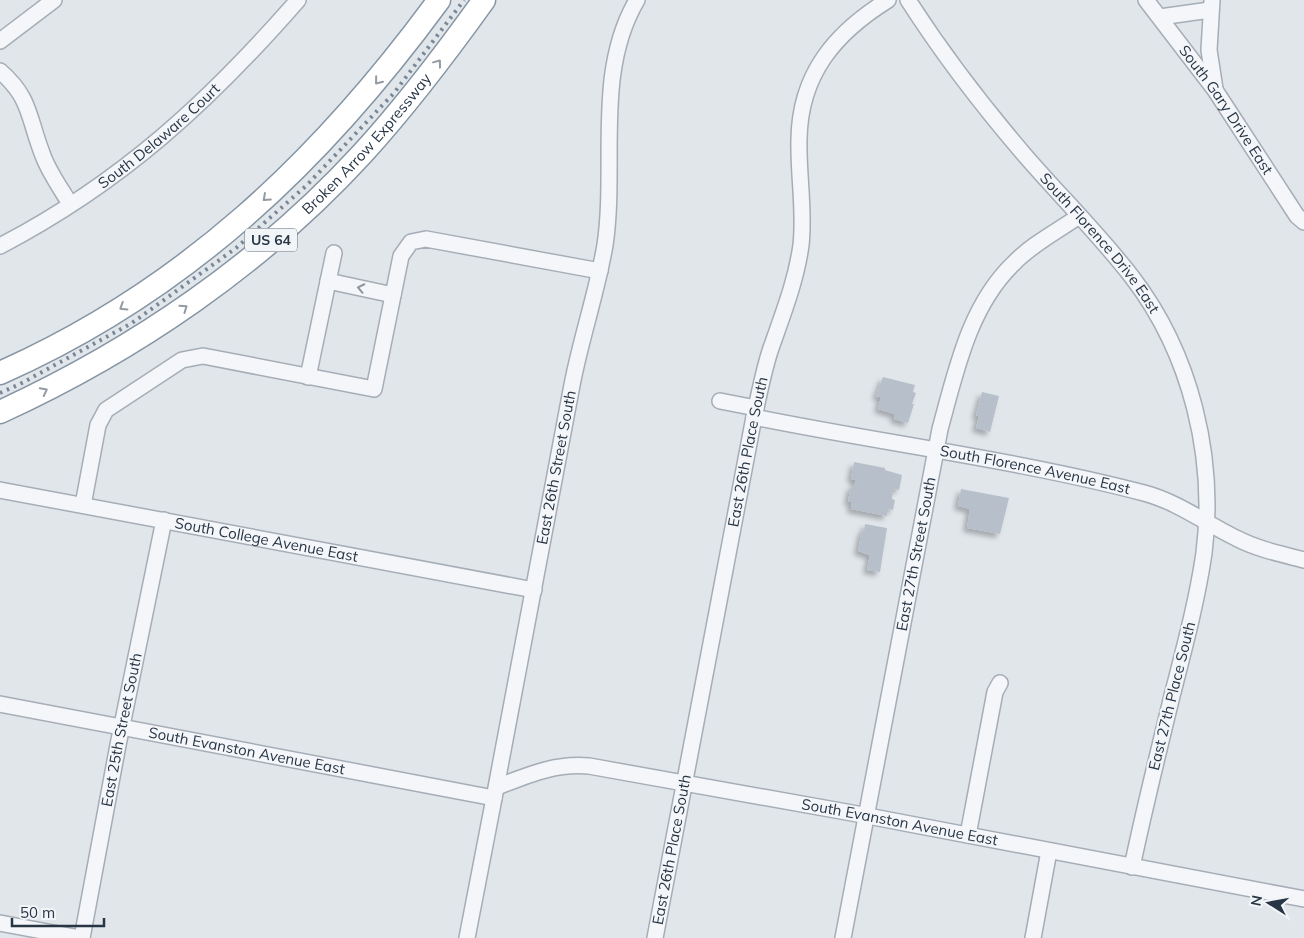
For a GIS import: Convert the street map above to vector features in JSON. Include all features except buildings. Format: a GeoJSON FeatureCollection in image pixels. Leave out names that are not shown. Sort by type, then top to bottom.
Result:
{"type":"FeatureCollection","features":[{"type":"Feature","properties":{"kind":"highway","name":"Broken Arrow Expressway"},"geometry":{"type":"LineString","coordinates":[[0,372],[54,347],[125,305],[186,264],[236,224],[286,180],[334,131],[400,54],[439,0]]}},
{"type":"Feature","properties":{"kind":"highway","name":"Broken Arrow Expressway"},"geometry":{"type":"LineString","coordinates":[[0,412],[77,374],[160,325],[218,284],[268,243],[310,205],[361,154],[407,102],[484,0]]}},
{"type":"Feature","properties":{"kind":"street"},"geometry":{"type":"LineString","coordinates":[[0,41],[54,0]]}},
{"type":"Feature","properties":{"kind":"street","name":"South Delaware Court"},"geometry":{"type":"LineString","coordinates":[[0,246],[116,175],[191,113],[221,85],[298,0]]}},
{"type":"Feature","properties":{"kind":"street","name":"East 26th Street South"},"geometry":{"type":"LineString","coordinates":[[467,938],[574,375],[600,272],[610,194],[612,77],[618,43],[637,0]]}},
{"type":"Feature","properties":{"kind":"street","name":"East 26th Place South"},"geometry":{"type":"LineString","coordinates":[[655,938],[755,413],[770,352],[791,290],[800,246],[802,200],[798,140],[807,90],[813,74],[833,44],[850,26],[888,0]]}},
{"type":"Feature","properties":{"kind":"street","name":"South Florence Drive East"},"geometry":{"type":"LineString","coordinates":[[908,0],[972,90],[1022,151],[1116,256],[1162,324],[1186,378],[1202,439],[1206,473],[1206,523]]}},
{"type":"Feature","properties":{"kind":"street","name":"South Gary Drive East"},"geometry":{"type":"LineString","coordinates":[[1146,0],[1216,90],[1298,216],[1304,222]]}},
{"type":"Feature","properties":{"kind":"street"},"geometry":{"type":"LineString","coordinates":[[1160,17],[1211,5],[1209,50],[1216,90]]}},
{"type":"Feature","properties":{"kind":"street"},"geometry":{"type":"LineString","coordinates":[[0,71],[13,82],[28,106],[42,153],[50,172],[70,204]]}},
{"type":"Feature","properties":{"kind":"street","name":"East 27th Street South"},"geometry":{"type":"LineString","coordinates":[[843,938],[936,451],[954,377],[969,332],[983,302],[997,280],[1015,261],[1079,216]]}},
{"type":"Feature","properties":{"kind":"street"},"geometry":{"type":"LineString","coordinates":[[83,505],[98,424],[106,410],[182,360],[194,356],[203,356],[374,390],[401,256],[411,242],[426,239],[600,272]]}},
{"type":"Feature","properties":{"kind":"street"},"geometry":{"type":"LineString","coordinates":[[308,376],[334,253]]}},
{"type":"Feature","properties":{"kind":"street"},"geometry":{"type":"LineString","coordinates":[[328,281],[393,295]]}},
{"type":"Feature","properties":{"kind":"street","name":"South Florence Avenue East"},"geometry":{"type":"LineString","coordinates":[[720,401],[755,413],[1144,493],[1178,504],[1206,523],[1255,547],[1304,560]]}},
{"type":"Feature","properties":{"kind":"street","name":"South College Avenue East"},"geometry":{"type":"LineString","coordinates":[[0,490],[534,590]]}},
{"type":"Feature","properties":{"kind":"street","name":"East 25th Street South"},"geometry":{"type":"LineString","coordinates":[[81,938],[164,520]]}},
{"type":"Feature","properties":{"kind":"street","name":"East 27th Place South"},"geometry":{"type":"LineString","coordinates":[[1132,867],[1145,803],[1189,628],[1204,554],[1206,523]]}},
{"type":"Feature","properties":{"kind":"street"},"geometry":{"type":"LineString","coordinates":[[968,835],[995,692],[1000,683]]}},
{"type":"Feature","properties":{"kind":"street","name":"South Evanston Avenue East"},"geometry":{"type":"LineString","coordinates":[[0,704],[122,728],[496,793],[533,772],[573,765],[867,816],[1304,899]]}},
{"type":"Feature","properties":{"kind":"street"},"geometry":{"type":"LineString","coordinates":[[1033,938],[1049,851]]}},
{"type":"Feature","properties":{"kind":"street"},"geometry":{"type":"LineString","coordinates":[[0,923],[81,938]]}},
{"type":"Feature","properties":{"kind":"railway"},"geometry":{"type":"LineString","coordinates":[[0,393],[132,323],[236,248],[307,185],[394,93],[464,0]]}}]}
